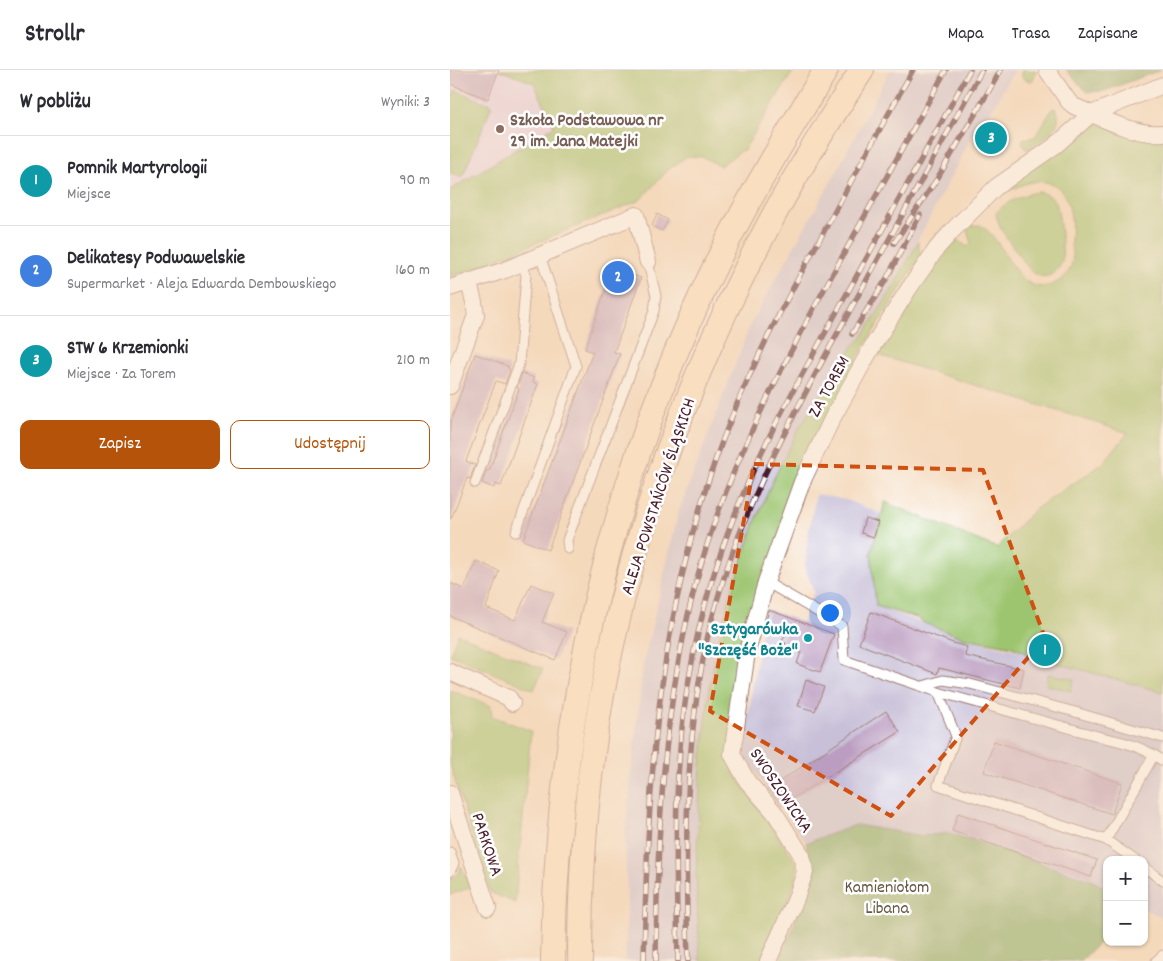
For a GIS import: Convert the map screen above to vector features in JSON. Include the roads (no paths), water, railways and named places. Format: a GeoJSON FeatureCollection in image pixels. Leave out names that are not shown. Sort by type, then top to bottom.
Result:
{"type":"FeatureCollection","features":[{"type":"Feature","properties":{"kind":"main road","name":"ALEJA POWSTAŃCÓW ŚLĄSKICH"},"geometry":{"type":"LineString","coordinates":[[553,961],[562,792],[568,746],[586,647],[615,528],[645,433],[671,365],[699,301],[720,256],[767,167],[826,70]]}},
{"type":"Feature","properties":{"kind":"main road","name":"ALEJA POWSTAŃCÓW ŚLĄSKICH"},"geometry":{"type":"LineString","coordinates":[[580,961],[585,838],[595,739],[610,656],[637,548],[688,400],[731,302],[775,214],[811,151],[862,70]]}},
{"type":"Feature","properties":{"kind":"street"},"geometry":{"type":"LineString","coordinates":[[1047,70],[1069,102],[1091,114],[1134,130],[1155,134],[1163,133]]}},
{"type":"Feature","properties":{"kind":"street"},"geometry":{"type":"LineString","coordinates":[[1091,114],[1163,85]]}},
{"type":"Feature","properties":{"kind":"street","name":"ZA TOREM"},"geometry":{"type":"LineString","coordinates":[[732,754],[747,652],[766,582],[802,482],[832,419],[908,290],[937,248],[976,206],[1014,173],[1066,137],[1091,114]]}},
{"type":"Feature","properties":{"kind":"street"},"geometry":{"type":"LineString","coordinates":[[450,288],[469,283],[522,263],[636,215],[648,262]]}},
{"type":"Feature","properties":{"kind":"street"},"geometry":{"type":"LineString","coordinates":[[450,386],[476,315],[469,283]]}},
{"type":"Feature","properties":{"kind":"street"},"geometry":{"type":"LineString","coordinates":[[450,672],[509,698],[512,703]]}},
{"type":"Feature","properties":{"kind":"street","name":"SWOSZOWICKA"},"geometry":{"type":"LineString","coordinates":[[732,754],[747,781],[775,814],[802,856],[805,872],[795,901],[768,961]]}},
{"type":"Feature","properties":{"kind":"street","name":"PARKOWA"},"geometry":{"type":"LineString","coordinates":[[452,803],[488,908]]}},
{"type":"Feature","properties":{"kind":"lane"},"geometry":{"type":"LineString","coordinates":[[516,532],[576,366],[540,255]]}},
{"type":"Feature","properties":{"kind":"lane"},"geometry":{"type":"LineString","coordinates":[[568,549],[567,540],[654,311],[656,296],[648,262]]}},
{"type":"Feature","properties":{"kind":"lane"},"geometry":{"type":"LineString","coordinates":[[475,483],[519,364],[526,275],[522,263]]}},
{"type":"Feature","properties":{"kind":"lane"},"geometry":{"type":"LineString","coordinates":[[766,582],[842,626],[844,660],[938,692],[1105,738],[1127,742],[1163,761]]}},
{"type":"Feature","properties":{"kind":"lane"},"geometry":{"type":"LineString","coordinates":[[922,686],[943,680],[970,684],[1163,738]]}},
{"type":"Feature","properties":{"kind":"lane"},"geometry":{"type":"LineString","coordinates":[[938,692],[956,736],[938,785],[1106,840],[1129,856]]}},
{"type":"Feature","properties":{"kind":"lane"},"geometry":{"type":"LineString","coordinates":[[1106,840],[1154,755]]}},
{"type":"Feature","properties":{"kind":"lane"},"geometry":{"type":"LineString","coordinates":[[450,852],[454,863],[450,872]]}},
{"type":"Feature","properties":{"kind":"lane"},"geometry":{"type":"LineString","coordinates":[[1148,870],[1163,882]]}},
{"type":"Feature","properties":{"kind":"lane"},"geometry":{"type":"LineString","coordinates":[[1156,961],[1163,955]]}},
{"type":"Feature","properties":{"kind":"railway"},"geometry":{"type":"LineString","coordinates":[[644,961],[648,834],[652,771],[659,710],[679,587],[695,526],[714,464],[736,405],[762,348],[913,70]]}},
{"type":"Feature","properties":{"kind":"railway"},"geometry":{"type":"LineString","coordinates":[[656,961],[660,819],[669,725],[684,632],[707,545],[737,465],[791,350],[946,70]]}},
{"type":"Feature","properties":{"kind":"railway"},"geometry":{"type":"LineString","coordinates":[[678,961],[676,817],[680,745],[684,709],[700,625],[720,554],[747,485],[779,417],[970,70]]}},
{"type":"Feature","properties":{"kind":"railway"},"geometry":{"type":"LineString","coordinates":[[688,961],[686,879],[690,757],[700,676],[719,592],[749,510],[786,431],[982,70]]}},
{"type":"Feature","properties":{"kind":"railway"},"geometry":{"type":"LineString","coordinates":[[894,243],[937,179],[1001,70]]}},
{"type":"Feature","properties":{"kind":"railway"},"geometry":{"type":"LineString","coordinates":[[852,334],[887,278],[920,215]]}},
{"type":"Feature","properties":{"kind":"place","name":"Szkoła Podstawowa nr 29 im. Jana Matejki"},"geometry":{"type":"Point","coordinates":[500,129]}},
{"type":"Feature","properties":{"kind":"place","name":"STW 6 Krzemionki"},"geometry":{"type":"Point","coordinates":[991,138]}},
{"type":"Feature","properties":{"kind":"place","name":"Delikatesy Podwawelskie"},"geometry":{"type":"Point","coordinates":[618,277]}},
{"type":"Feature","properties":{"kind":"place","name":"Sztygarówka \"Szczęść Boże\""},"geometry":{"type":"Point","coordinates":[808,638]}},
{"type":"Feature","properties":{"kind":"place","name":"Pomnik Martyrologii"},"geometry":{"type":"Point","coordinates":[1045,650]}},
{"type":"Feature","properties":{"kind":"park label","name":"Kamieniołom Libana"},"geometry":{"type":"Point","coordinates":[887,896]}}]}
